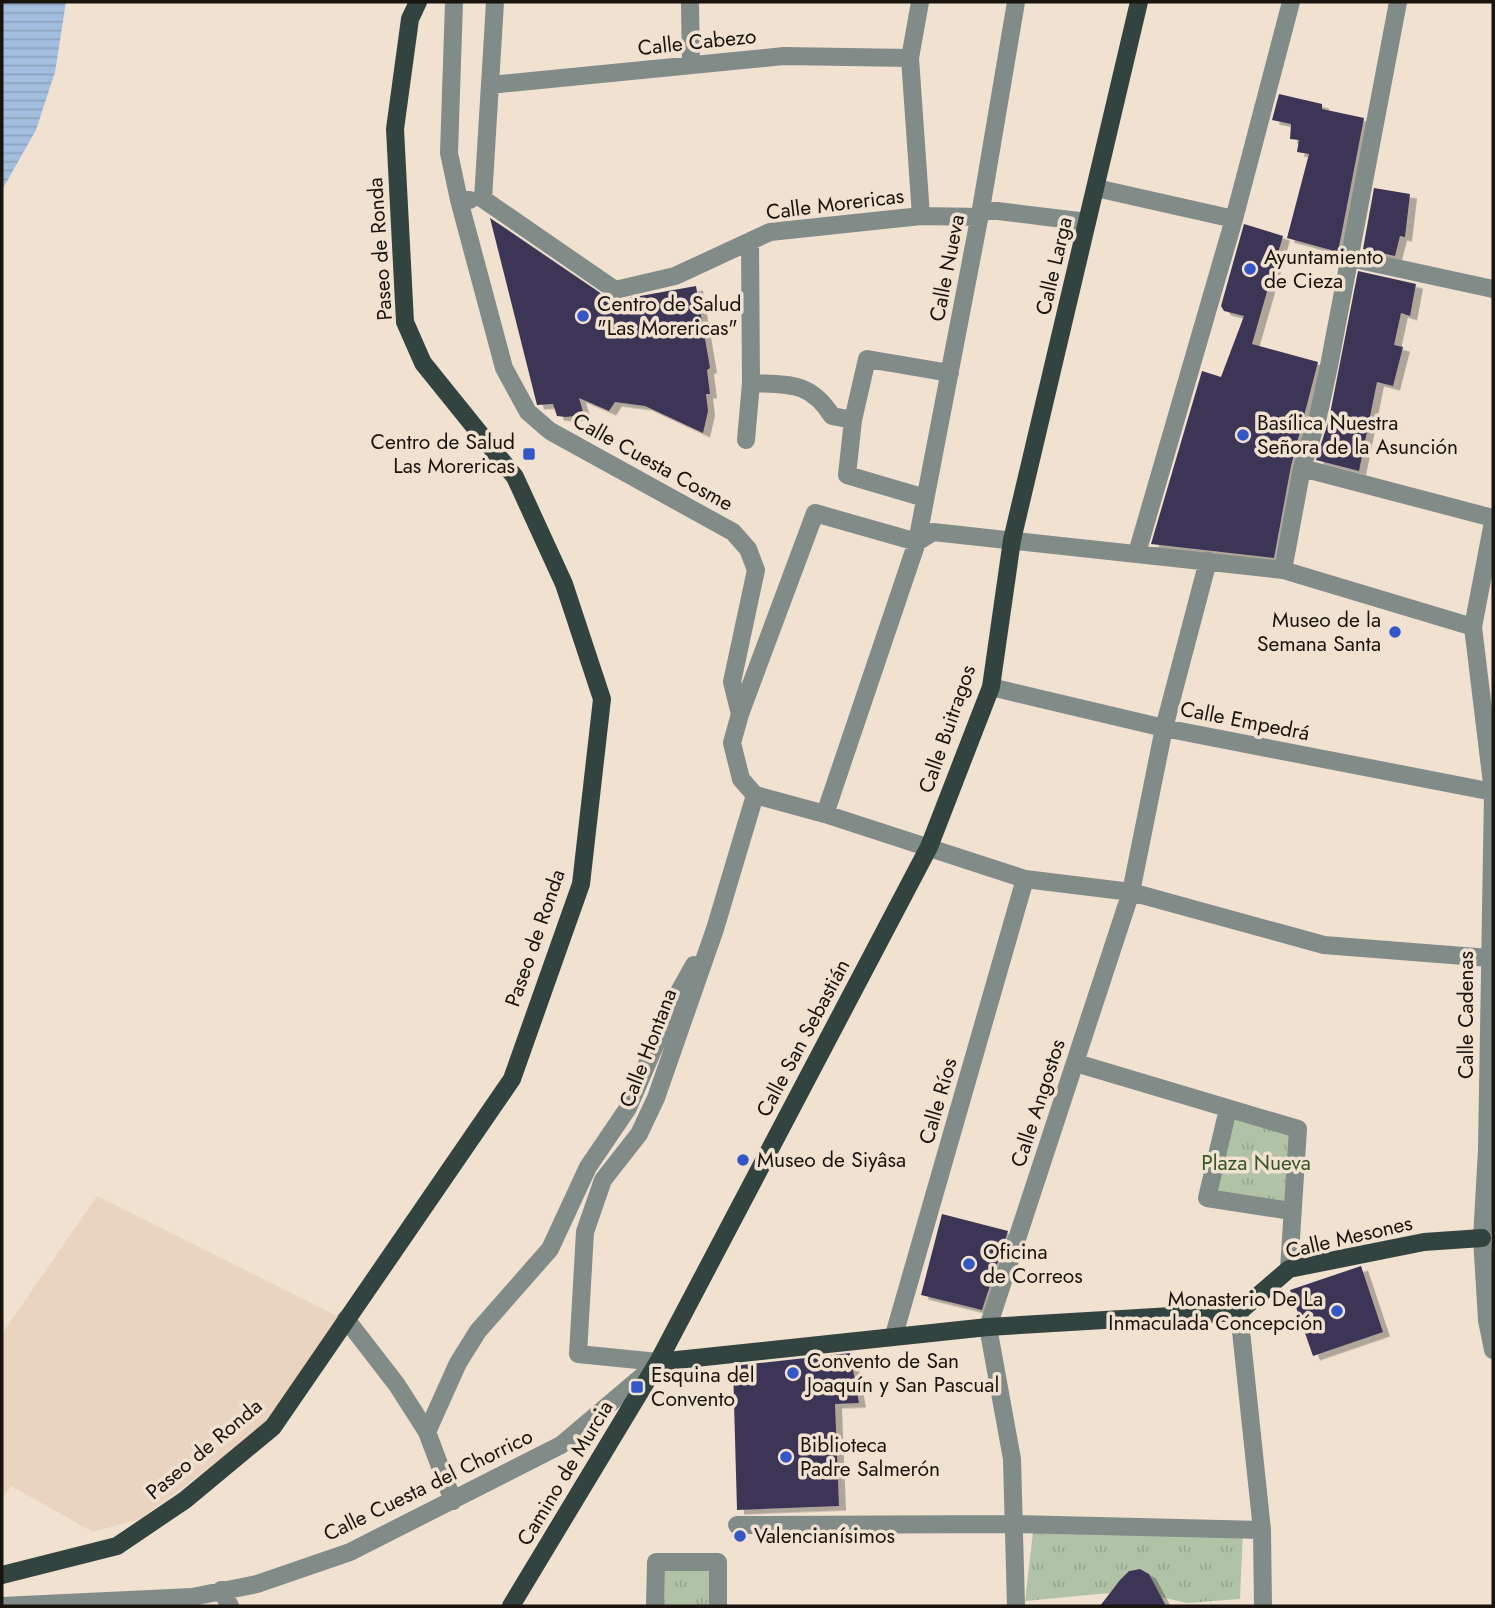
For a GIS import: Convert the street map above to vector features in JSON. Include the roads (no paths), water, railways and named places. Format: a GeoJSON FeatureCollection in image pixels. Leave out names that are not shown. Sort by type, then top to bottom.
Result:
{"type":"FeatureCollection","features":[{"type":"Feature","properties":{"kind":"main road","name":"Paseo de Ronda"},"geometry":{"type":"LineString","coordinates":[[2,1575],[117,1546],[186,1500],[273,1427],[512,1079],[581,884],[602,699],[564,584],[515,477],[423,363],[405,322],[395,129],[410,19],[418,2]]}},
{"type":"Feature","properties":{"kind":"main road","name":"Calle Larga"},"geometry":{"type":"LineString","coordinates":[[1012,540],[1139,2]]}},
{"type":"Feature","properties":{"kind":"main road","name":"Calle Buitragos"},"geometry":{"type":"LineString","coordinates":[[929,847],[991,687],[1012,540]]}},
{"type":"Feature","properties":{"kind":"main road","name":"Calle San Sebastián"},"geometry":{"type":"LineString","coordinates":[[658,1363],[929,847]]}},
{"type":"Feature","properties":{"kind":"main road","name":"Calle Mesones"},"geometry":{"type":"LineString","coordinates":[[1239,1312],[1289,1269],[1424,1242],[1488,1238]]}},
{"type":"Feature","properties":{"kind":"main road"},"geometry":{"type":"LineString","coordinates":[[658,1363],[894,1335],[1239,1312]]}},
{"type":"Feature","properties":{"kind":"main road","name":"Camino de Murcia"},"geometry":{"type":"LineString","coordinates":[[512,1606],[658,1363]]}},
{"type":"Feature","properties":{"kind":"street"},"geometry":{"type":"LineString","coordinates":[[454,2],[449,153],[459,200],[483,199],[495,2]]}},
{"type":"Feature","properties":{"kind":"street"},"geometry":{"type":"LineString","coordinates":[[690,2],[691,65]]}},
{"type":"Feature","properties":{"kind":"street"},"geometry":{"type":"LineString","coordinates":[[920,2],[910,58],[921,216]]}},
{"type":"Feature","properties":{"kind":"street","name":"Calle Nueva"},"geometry":{"type":"LineString","coordinates":[[825,814],[917,542],[981,213],[1016,2]]}},
{"type":"Feature","properties":{"kind":"street"},"geometry":{"type":"LineString","coordinates":[[1137,553],[1234,219],[1292,2]]}},
{"type":"Feature","properties":{"kind":"street"},"geometry":{"type":"LineString","coordinates":[[1283,570],[1302,468],[1318,417],[1398,2]]}},
{"type":"Feature","properties":{"kind":"street","name":"Calle Cabezo"},"geometry":{"type":"LineString","coordinates":[[490,85],[784,56],[910,58]]}},
{"type":"Feature","properties":{"kind":"street"},"geometry":{"type":"LineString","coordinates":[[1096,188],[1234,219]]}},
{"type":"Feature","properties":{"kind":"street","name":"Calle Morericas"},"geometry":{"type":"LineString","coordinates":[[483,199],[568,254],[615,290],[675,276],[770,232],[921,216],[981,213],[1087,222]]}},
{"type":"Feature","properties":{"kind":"street","name":"Calle Cuesta Cosme"},"geometry":{"type":"LineString","coordinates":[[459,200],[504,368],[528,412],[550,431],[733,532],[748,549],[756,570],[732,682],[740,714],[732,743],[741,779],[755,795]]}},
{"type":"Feature","properties":{"kind":"street"},"geometry":{"type":"LineString","coordinates":[[746,440],[751,383],[750,241]]}},
{"type":"Feature","properties":{"kind":"street"},"geometry":{"type":"LineString","coordinates":[[1350,258],[1493,289]]}},
{"type":"Feature","properties":{"kind":"street"},"geometry":{"type":"LineString","coordinates":[[925,498],[847,475],[853,420],[867,359],[950,373]]}},
{"type":"Feature","properties":{"kind":"street"},"geometry":{"type":"LineString","coordinates":[[751,383],[797,386],[821,398],[832,416],[853,420]]}},
{"type":"Feature","properties":{"kind":"street"},"geometry":{"type":"LineString","coordinates":[[1302,468],[1493,520]]}},
{"type":"Feature","properties":{"kind":"street"},"geometry":{"type":"LineString","coordinates":[[740,714],[816,513],[917,542],[933,533],[1283,570],[1473,627]]}},
{"type":"Feature","properties":{"kind":"street","name":"Calle Cadenas"},"geometry":{"type":"LineString","coordinates":[[1493,520],[1473,627],[1493,792],[1489,958],[1487,1320],[1493,1350]]}},
{"type":"Feature","properties":{"kind":"street","name":"Calle Angostos"},"geometry":{"type":"LineString","coordinates":[[988,1327],[1131,892],[1164,728],[1208,561]]}},
{"type":"Feature","properties":{"kind":"street","name":"Calle Empedrá"},"geometry":{"type":"LineString","coordinates":[[991,687],[1164,728],[1493,792]]}},
{"type":"Feature","properties":{"kind":"street"},"geometry":{"type":"LineString","coordinates":[[755,795],[825,814],[1025,879],[1131,892],[1324,945],[1489,958]]}},
{"type":"Feature","properties":{"kind":"street","name":"Calle Hontana"},"geometry":{"type":"LineString","coordinates":[[658,1363],[578,1354],[585,1232],[603,1180],[639,1134],[656,1098],[715,929],[755,795]]}},
{"type":"Feature","properties":{"kind":"street","name":"Calle Ríos"},"geometry":{"type":"LineString","coordinates":[[894,1335],[1025,879]]}},
{"type":"Feature","properties":{"kind":"street"},"geometry":{"type":"LineString","coordinates":[[427,1432],[458,1363],[478,1331],[550,1249],[588,1167],[628,1108],[675,999],[715,929]]}},
{"type":"Feature","properties":{"kind":"street"},"geometry":{"type":"LineString","coordinates":[[1076,1063],[1298,1129],[1289,1269]]}},
{"type":"Feature","properties":{"kind":"street"},"geometry":{"type":"LineString","coordinates":[[1228,1109],[1207,1198],[1291,1211]]}},
{"type":"Feature","properties":{"kind":"street"},"geometry":{"type":"LineString","coordinates":[[1239,1312],[1262,1530],[1264,1606]]}},
{"type":"Feature","properties":{"kind":"street"},"geometry":{"type":"LineString","coordinates":[[346,1319],[397,1385],[427,1432],[453,1501]]}},
{"type":"Feature","properties":{"kind":"street"},"geometry":{"type":"LineString","coordinates":[[988,1327],[1012,1460],[1016,1606]]}},
{"type":"Feature","properties":{"kind":"street","name":"Calle Cuesta del Chorrico"},"geometry":{"type":"LineString","coordinates":[[2,1606],[187,1602],[221,1590],[257,1584],[350,1552],[561,1445],[658,1363]]}},
{"type":"Feature","properties":{"kind":"street"},"geometry":{"type":"LineString","coordinates":[[737,1525],[1013,1524],[1262,1530]]}},
{"type":"Feature","properties":{"kind":"street"},"geometry":{"type":"LineString","coordinates":[[656,1606],[656,1562],[718,1562],[718,1606]]}},
{"type":"Feature","properties":{"kind":"street"},"geometry":{"type":"LineString","coordinates":[[221,1590],[230,1606]]}},
{"type":"Feature","properties":{"kind":"water"},"geometry":{"type":"Polygon","coordinates":[[[2,2],[66,2],[55,72],[36,130],[2,190],[2,2]]]}},
{"type":"Feature","properties":{"kind":"place","name":"Ayuntamiento de Cieza"},"geometry":{"type":"Point","coordinates":[1250,269]}},
{"type":"Feature","properties":{"kind":"place","name":"Centro de Salud \"Las Morericas\""},"geometry":{"type":"Point","coordinates":[583,316]}},
{"type":"Feature","properties":{"kind":"place","name":"Basílica Nuestra Señora de la Asunción"},"geometry":{"type":"Point","coordinates":[1243,435]}},
{"type":"Feature","properties":{"kind":"place","name":"Centro de Salud Las Morericas"},"geometry":{"type":"Point","coordinates":[529,454]}},
{"type":"Feature","properties":{"kind":"place","name":"Museo de la Semana Santa"},"geometry":{"type":"Point","coordinates":[1395,632]}},
{"type":"Feature","properties":{"kind":"place","name":"Museo de Siyâsa"},"geometry":{"type":"Point","coordinates":[743,1160]}},
{"type":"Feature","properties":{"kind":"place","name":"Oficina de Correos"},"geometry":{"type":"Point","coordinates":[969,1264]}},
{"type":"Feature","properties":{"kind":"place","name":"Monasterio De La Inmaculada Concepción"},"geometry":{"type":"Point","coordinates":[1337,1311]}},
{"type":"Feature","properties":{"kind":"place","name":"Convento de San Joaquín y San Pascual"},"geometry":{"type":"Point","coordinates":[793,1373]}},
{"type":"Feature","properties":{"kind":"place","name":"Esquina del Convento"},"geometry":{"type":"Point","coordinates":[637,1387]}},
{"type":"Feature","properties":{"kind":"place","name":"Biblioteca Padre Salmerón"},"geometry":{"type":"Point","coordinates":[786,1457]}},
{"type":"Feature","properties":{"kind":"place","name":"Valencianísimos"},"geometry":{"type":"Point","coordinates":[740,1536]}},
{"type":"Feature","properties":{"kind":"park label","name":"Plaza Nueva"},"geometry":{"type":"Point","coordinates":[1256,1163]}}]}
